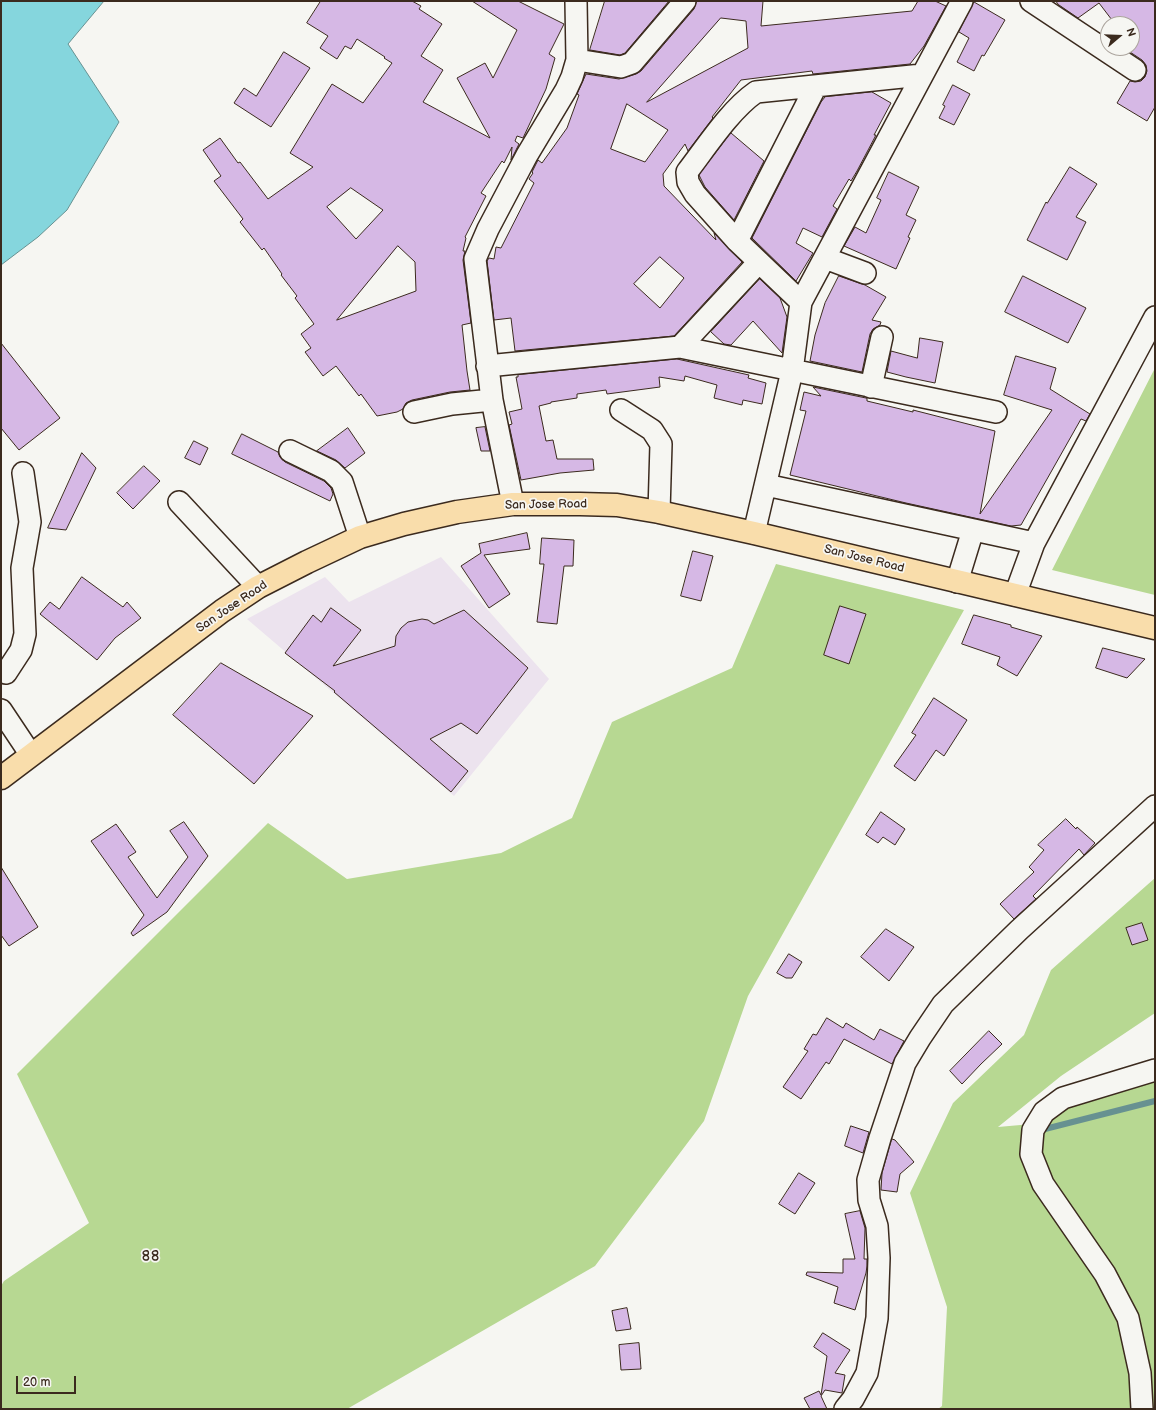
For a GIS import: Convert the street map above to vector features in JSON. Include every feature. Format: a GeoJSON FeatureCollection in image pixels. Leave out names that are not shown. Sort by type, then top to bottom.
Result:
{"type":"FeatureCollection","features":[{"type":"Feature","properties":{"kind":"main road","name":"San Jose Road"},"geometry":{"type":"LineString","coordinates":[[1,778],[222,611],[258,587],[360,537],[404,524],[457,512],[513,504],[617,505],[659,512],[1155,628]]}},
{"type":"Feature","properties":{"kind":"street"},"geometry":{"type":"LineString","coordinates":[[513,504],[492,400],[476,259],[488,229],[527,155],[566,90],[572,77],[577,60],[576,1]]}},
{"type":"Feature","properties":{"kind":"street"},"geometry":{"type":"LineString","coordinates":[[577,60],[621,67],[632,63],[685,1]]}},
{"type":"Feature","properties":{"kind":"street"},"geometry":{"type":"LineString","coordinates":[[754,533],[792,371],[801,302],[962,1]]}},
{"type":"Feature","properties":{"kind":"street"},"geometry":{"type":"LineString","coordinates":[[1032,1],[1135,70]]}},
{"type":"Feature","properties":{"kind":"street"},"geometry":{"type":"LineString","coordinates":[[1049,1],[1068,25]]}},
{"type":"Feature","properties":{"kind":"street"},"geometry":{"type":"LineString","coordinates":[[801,302],[737,241],[695,194],[688,182],[687,172],[735,110],[745,99],[756,92],[922,75]]}},
{"type":"Feature","properties":{"kind":"street"},"geometry":{"type":"LineString","coordinates":[[737,241],[816,86]]}},
{"type":"Feature","properties":{"kind":"street"},"geometry":{"type":"LineString","coordinates":[[825,258],[865,273]]}},
{"type":"Feature","properties":{"kind":"street"},"geometry":{"type":"LineString","coordinates":[[680,347],[759,262]]}},
{"type":"Feature","properties":{"kind":"street"},"geometry":{"type":"LineString","coordinates":[[1015,595],[1034,543],[1155,317]]}},
{"type":"Feature","properties":{"kind":"street"},"geometry":{"type":"LineString","coordinates":[[872,387],[882,337]]}},
{"type":"Feature","properties":{"kind":"street"},"geometry":{"type":"LineString","coordinates":[[487,366],[680,347],[996,412]]}},
{"type":"Feature","properties":{"kind":"street"},"geometry":{"type":"LineString","coordinates":[[414,412],[452,404],[492,400]]}},
{"type":"Feature","properties":{"kind":"street"},"geometry":{"type":"LineString","coordinates":[[621,410],[652,430],[661,444],[659,512]]}},
{"type":"Feature","properties":{"kind":"street"},"geometry":{"type":"LineString","coordinates":[[290,451],[331,471],[342,482],[360,537]]}},
{"type":"Feature","properties":{"kind":"street"},"geometry":{"type":"LineString","coordinates":[[6,673],[21,650],[25,634],[22,568],[30,522],[23,473]]}},
{"type":"Feature","properties":{"kind":"street"},"geometry":{"type":"LineString","coordinates":[[766,485],[1034,543]]}},
{"type":"Feature","properties":{"kind":"street"},"geometry":{"type":"LineString","coordinates":[[180,502],[258,587]]}},
{"type":"Feature","properties":{"kind":"street"},"geometry":{"type":"LineString","coordinates":[[957,582],[973,530]]}},
{"type":"Feature","properties":{"kind":"street"},"geometry":{"type":"LineString","coordinates":[[1,710],[31,755]]}},
{"type":"Feature","properties":{"kind":"street"},"geometry":{"type":"LineString","coordinates":[[845,1409],[853,1399],[867,1372],[877,1318],[879,1258],[877,1226],[870,1200],[868,1180],[905,1062],[943,1004],[1019,930],[1155,806]]}},
{"type":"Feature","properties":{"kind":"street"},"geometry":{"type":"LineString","coordinates":[[1142,1409],[1140,1373],[1128,1318],[1105,1274],[1043,1184],[1031,1154],[1033,1130],[1044,1112],[1063,1098],[1155,1070]]}},
{"type":"Feature","properties":{"kind":"shaded area"},"geometry":{"type":"Polygon","coordinates":[[[441,557],[549,679],[454,796],[247,619],[325,577],[349,602],[441,557]]]}},
{"type":"Feature","properties":{"kind":"green space"},"geometry":{"type":"Polygon","coordinates":[[[1155,368],[1155,595],[1052,570],[1155,368]]]}},
{"type":"Feature","properties":{"kind":"green space"},"geometry":{"type":"Polygon","coordinates":[[[776,564],[964,610],[748,996],[704,1121],[595,1266],[347,1409],[1,1409],[1,1286],[4,1281],[89,1223],[17,1074],[268,823],[347,879],[501,853],[572,818],[612,722],[732,668],[776,564]]]}},
{"type":"Feature","properties":{"kind":"green space"},"geometry":{"type":"Polygon","coordinates":[[[1155,878],[1155,1013],[1061,1076],[998,1127],[1043,1123],[1062,1107],[1155,1076],[1155,1409],[938,1409],[942,1406],[947,1307],[910,1193],[953,1103],[1024,1035],[1051,970],[1155,878]]]}},
{"type":"Feature","properties":{"kind":"water"},"geometry":{"type":"Polygon","coordinates":[[[1,1],[104,1],[68,44],[119,122],[67,210],[38,237],[1,265],[1,1]]]}},
{"type":"Feature","properties":{"kind":"building"},"geometry":{"type":"Polygon","coordinates":[[[321,1],[412,1],[421,6],[419,9],[442,24],[421,56],[443,70],[423,102],[490,138],[457,78],[485,63],[493,78],[517,30],[472,1],[518,1],[564,24],[549,54],[555,58],[546,89],[523,138],[517,136],[515,141],[519,144],[511,160],[512,147],[504,163],[502,161],[481,193],[486,196],[465,237],[463,251],[465,251],[463,260],[471,323],[462,325],[470,390],[450,392],[412,400],[406,403],[403,409],[397,412],[377,416],[361,394],[359,396],[336,366],[323,376],[305,352],[311,348],[301,334],[314,324],[295,298],[297,296],[281,275],[282,274],[264,248],[262,250],[240,222],[243,219],[214,181],[221,176],[203,150],[220,138],[238,163],[240,162],[268,199],[313,167],[290,153],[332,84],[363,103],[392,63],[357,39],[351,49],[345,46],[337,59],[320,48],[328,36],[307,23],[321,1]],[[351,188],[327,207],[356,239],[383,210],[351,188]],[[398,246],[337,320],[416,291],[415,262],[398,246]]]}},
{"type":"Feature","properties":{"kind":"building"},"geometry":{"type":"Polygon","coordinates":[[[605,1],[669,1],[625,53],[620,55],[590,50],[605,1]]]}},
{"type":"Feature","properties":{"kind":"building"},"geometry":{"type":"Polygon","coordinates":[[[697,1],[763,1],[761,26],[912,11],[918,1],[935,1],[946,6],[924,46],[910,64],[813,74],[812,71],[741,80],[688,151],[685,144],[663,174],[664,186],[716,240],[714,233],[742,262],[674,336],[515,351],[511,318],[494,320],[487,261],[489,258],[494,259],[496,247],[501,248],[534,183],[529,179],[538,160],[542,163],[567,128],[579,95],[577,94],[586,74],[619,79],[641,71],[694,9],[697,1]],[[721,18],[647,102],[748,48],[746,21],[721,18]],[[627,104],[611,149],[645,162],[668,130],[627,104]],[[660,257],[634,284],[660,308],[684,278],[660,257]]]}},
{"type":"Feature","properties":{"kind":"building"},"geometry":{"type":"Polygon","coordinates":[[[1056,1],[1155,1],[1155,107],[1147,121],[1117,103],[1130,81],[1141,81],[1145,77],[1147,71],[1146,65],[1136,56],[1140,56],[1140,16],[1109,16],[1099,3],[1078,18],[1059,5],[1056,1]]]}},
{"type":"Feature","properties":{"kind":"building"},"geometry":{"type":"Polygon","coordinates":[[[974,2],[1005,20],[984,56],[982,55],[974,71],[957,62],[969,38],[959,32],[974,2]]]}},
{"type":"Feature","properties":{"kind":"building"},"geometry":{"type":"Polygon","coordinates":[[[284,52],[310,68],[271,127],[234,103],[244,88],[256,96],[284,52]]]}},
{"type":"Feature","properties":{"kind":"building"},"geometry":{"type":"Polygon","coordinates":[[[953,85],[970,94],[954,125],[939,118],[945,106],[943,105],[953,85]]]}},
{"type":"Feature","properties":{"kind":"building"},"geometry":{"type":"Polygon","coordinates":[[[872,92],[891,103],[857,171],[851,181],[849,179],[833,206],[837,209],[822,237],[803,228],[796,243],[813,253],[796,281],[752,238],[821,102],[825,97],[872,92]]]}},
{"type":"Feature","properties":{"kind":"building"},"geometry":{"type":"Polygon","coordinates":[[[731,133],[764,161],[734,220],[705,187],[699,175],[731,133]]]}},
{"type":"Feature","properties":{"kind":"building"},"geometry":{"type":"Polygon","coordinates":[[[1070,167],[1097,184],[1076,217],[1086,222],[1067,260],[1027,240],[1046,202],[1047,203],[1070,167]]]}},
{"type":"Feature","properties":{"kind":"building"},"geometry":{"type":"Polygon","coordinates":[[[889,172],[919,187],[906,215],[916,220],[908,237],[910,238],[896,269],[844,246],[855,227],[866,233],[881,200],[877,198],[889,172]]]}},
{"type":"Feature","properties":{"kind":"building"},"geometry":{"type":"Polygon","coordinates":[[[839,276],[865,285],[886,297],[872,320],[881,322],[880,325],[873,329],[870,334],[862,372],[810,361],[815,335],[825,303],[839,276]]]}},
{"type":"Feature","properties":{"kind":"building"},"geometry":{"type":"Polygon","coordinates":[[[1023,276],[1086,308],[1068,343],[1005,312],[1023,276]]]}},
{"type":"Feature","properties":{"kind":"building"},"geometry":{"type":"Polygon","coordinates":[[[760,279],[780,298],[787,317],[782,353],[753,321],[731,345],[724,344],[711,332],[760,279]]]}},
{"type":"Feature","properties":{"kind":"building"},"geometry":{"type":"Polygon","coordinates":[[[920,338],[943,342],[935,383],[887,372],[891,351],[917,358],[920,338]]]}},
{"type":"Feature","properties":{"kind":"building"},"geometry":{"type":"Polygon","coordinates":[[[1,343],[60,418],[19,450],[1,428],[1,343]]]}},
{"type":"Feature","properties":{"kind":"building"},"geometry":{"type":"Polygon","coordinates":[[[1016,356],[1056,368],[1050,389],[1090,414],[1086,421],[1081,419],[1021,525],[1011,526],[790,475],[806,411],[800,410],[804,392],[821,396],[813,387],[867,398],[867,401],[913,412],[913,410],[995,431],[980,514],[1052,410],[1004,395],[1016,356]]]}},
{"type":"Feature","properties":{"kind":"building"},"geometry":{"type":"Polygon","coordinates":[[[677,359],[749,375],[748,378],[766,383],[762,404],[743,400],[742,405],[714,398],[717,385],[685,376],[684,381],[659,377],[660,387],[607,394],[606,390],[577,394],[577,398],[551,402],[539,406],[546,441],[553,440],[557,459],[593,459],[594,470],[560,473],[521,480],[509,425],[512,424],[509,412],[522,409],[516,377],[518,377],[518,375],[677,359]]]}},
{"type":"Feature","properties":{"kind":"building"},"geometry":{"type":"Polygon","coordinates":[[[485,427],[490,451],[481,451],[476,428],[485,427]]]}},
{"type":"Feature","properties":{"kind":"building"},"geometry":{"type":"Polygon","coordinates":[[[348,428],[365,453],[345,468],[336,460],[317,451],[348,428]]]}},
{"type":"Feature","properties":{"kind":"building"},"geometry":{"type":"Polygon","coordinates":[[[242,434],[278,452],[280,457],[285,462],[324,481],[331,488],[333,494],[330,501],[232,454],[242,434]]]}},
{"type":"Feature","properties":{"kind":"building"},"geometry":{"type":"Polygon","coordinates":[[[194,441],[208,448],[200,465],[185,458],[194,441]]]}},
{"type":"Feature","properties":{"kind":"building"},"geometry":{"type":"Polygon","coordinates":[[[82,453],[96,468],[66,530],[48,528],[82,453]]]}},
{"type":"Feature","properties":{"kind":"building"},"geometry":{"type":"Polygon","coordinates":[[[144,466],[160,481],[133,509],[117,493],[144,466]]]}},
{"type":"Feature","properties":{"kind":"building"},"geometry":{"type":"Polygon","coordinates":[[[527,533],[530,549],[484,555],[510,594],[489,608],[461,566],[481,553],[479,544],[527,533]]]}},
{"type":"Feature","properties":{"kind":"building"},"geometry":{"type":"Polygon","coordinates":[[[542,538],[574,540],[573,566],[564,566],[557,624],[537,622],[544,564],[540,564],[542,538]]]}},
{"type":"Feature","properties":{"kind":"building"},"geometry":{"type":"Polygon","coordinates":[[[693,551],[713,556],[701,601],[681,596],[693,551]]]}},
{"type":"Feature","properties":{"kind":"building"},"geometry":{"type":"Polygon","coordinates":[[[82,577],[123,607],[127,602],[141,618],[115,638],[97,660],[40,614],[50,602],[59,609],[82,577]]]}},
{"type":"Feature","properties":{"kind":"building"},"geometry":{"type":"Polygon","coordinates":[[[840,606],[866,614],[849,664],[824,655],[840,606]]]}},
{"type":"Feature","properties":{"kind":"building"},"geometry":{"type":"Polygon","coordinates":[[[331,608],[361,630],[333,666],[395,646],[396,636],[401,628],[408,622],[422,619],[428,620],[434,624],[464,610],[528,668],[477,734],[461,723],[430,739],[468,771],[451,792],[334,692],[335,691],[285,653],[313,615],[321,622],[331,608]]]}},
{"type":"Feature","properties":{"kind":"building"},"geometry":{"type":"Polygon","coordinates":[[[974,615],[1011,625],[1011,627],[1042,636],[1017,676],[997,665],[1000,657],[962,644],[974,615]]]}},
{"type":"Feature","properties":{"kind":"building"},"geometry":{"type":"Polygon","coordinates":[[[1103,648],[1145,659],[1127,678],[1096,668],[1103,648]]]}},
{"type":"Feature","properties":{"kind":"building"},"geometry":{"type":"Polygon","coordinates":[[[221,663],[313,716],[254,784],[173,715],[221,663]]]}},
{"type":"Feature","properties":{"kind":"building"},"geometry":{"type":"Polygon","coordinates":[[[934,698],[967,720],[944,756],[936,750],[915,781],[894,766],[916,735],[912,733],[934,698]]]}},
{"type":"Feature","properties":{"kind":"building"},"geometry":{"type":"Polygon","coordinates":[[[881,812],[905,829],[895,845],[883,837],[878,843],[866,835],[881,812]]]}},
{"type":"Feature","properties":{"kind":"building"},"geometry":{"type":"Polygon","coordinates":[[[1066,819],[1076,829],[1077,827],[1095,843],[1084,855],[1079,849],[1033,896],[1036,899],[1014,919],[1000,904],[1034,872],[1029,867],[1044,850],[1038,845],[1066,819]]]}},
{"type":"Feature","properties":{"kind":"building"},"geometry":{"type":"Polygon","coordinates":[[[184,822],[208,856],[167,912],[133,936],[131,933],[144,915],[91,841],[116,824],[136,852],[128,857],[157,898],[188,857],[170,831],[184,822]]]}},
{"type":"Feature","properties":{"kind":"building"},"geometry":{"type":"Polygon","coordinates":[[[1,867],[38,927],[9,946],[1,935],[1,867]]]}},
{"type":"Feature","properties":{"kind":"building"},"geometry":{"type":"Polygon","coordinates":[[[1142,923],[1148,940],[1132,945],[1126,928],[1142,923]]]}},
{"type":"Feature","properties":{"kind":"building"},"geometry":{"type":"Polygon","coordinates":[[[886,929],[914,947],[889,981],[861,957],[886,929]]]}},
{"type":"Feature","properties":{"kind":"building"},"geometry":{"type":"Polygon","coordinates":[[[789,954],[802,962],[792,978],[786,978],[777,973],[789,954]]]}},
{"type":"Feature","properties":{"kind":"building"},"geometry":{"type":"Polygon","coordinates":[[[827,1018],[843,1028],[846,1023],[874,1040],[880,1029],[904,1041],[892,1064],[844,1039],[829,1064],[826,1062],[801,1099],[783,1087],[808,1051],[804,1049],[813,1034],[816,1035],[827,1018]]]}},
{"type":"Feature","properties":{"kind":"building"},"geometry":{"type":"Polygon","coordinates":[[[989,1031],[1002,1044],[962,1084],[950,1071],[989,1031]]]}},
{"type":"Feature","properties":{"kind":"building"},"geometry":{"type":"Polygon","coordinates":[[[851,1126],[869,1132],[863,1153],[845,1146],[851,1126]]]}},
{"type":"Feature","properties":{"kind":"building"},"geometry":{"type":"Polygon","coordinates":[[[892,1139],[895,1140],[914,1162],[900,1174],[897,1192],[881,1190],[882,1173],[892,1139]]]}},
{"type":"Feature","properties":{"kind":"building"},"geometry":{"type":"Polygon","coordinates":[[[799,1173],[815,1183],[795,1214],[779,1204],[799,1173]]]}},
{"type":"Feature","properties":{"kind":"building"},"geometry":{"type":"Polygon","coordinates":[[[860,1211],[865,1228],[864,1259],[867,1259],[867,1266],[855,1310],[834,1303],[838,1287],[806,1275],[807,1272],[843,1273],[843,1259],[855,1259],[845,1214],[860,1211]]]}},
{"type":"Feature","properties":{"kind":"building"},"geometry":{"type":"Polygon","coordinates":[[[627,1308],[631,1329],[616,1331],[612,1311],[627,1308]]]}},
{"type":"Feature","properties":{"kind":"building"},"geometry":{"type":"Polygon","coordinates":[[[823,1333],[850,1350],[835,1373],[845,1375],[842,1393],[825,1390],[821,1396],[827,1409],[810,1409],[804,1398],[819,1391],[821,1395],[827,1356],[814,1347],[823,1333]]]}},
{"type":"Feature","properties":{"kind":"building"},"geometry":{"type":"Polygon","coordinates":[[[639,1343],[641,1369],[621,1370],[619,1345],[639,1343]]]}},
{"type":"Feature","properties":{"kind":"waterway"},"geometry":{"type":"LineString","coordinates":[[1045,1129],[1155,1101]]}},
{"type":"Feature","properties":{"kind":"district","name":"88"},"geometry":{"type":"Point","coordinates":[151,1257]}}]}
